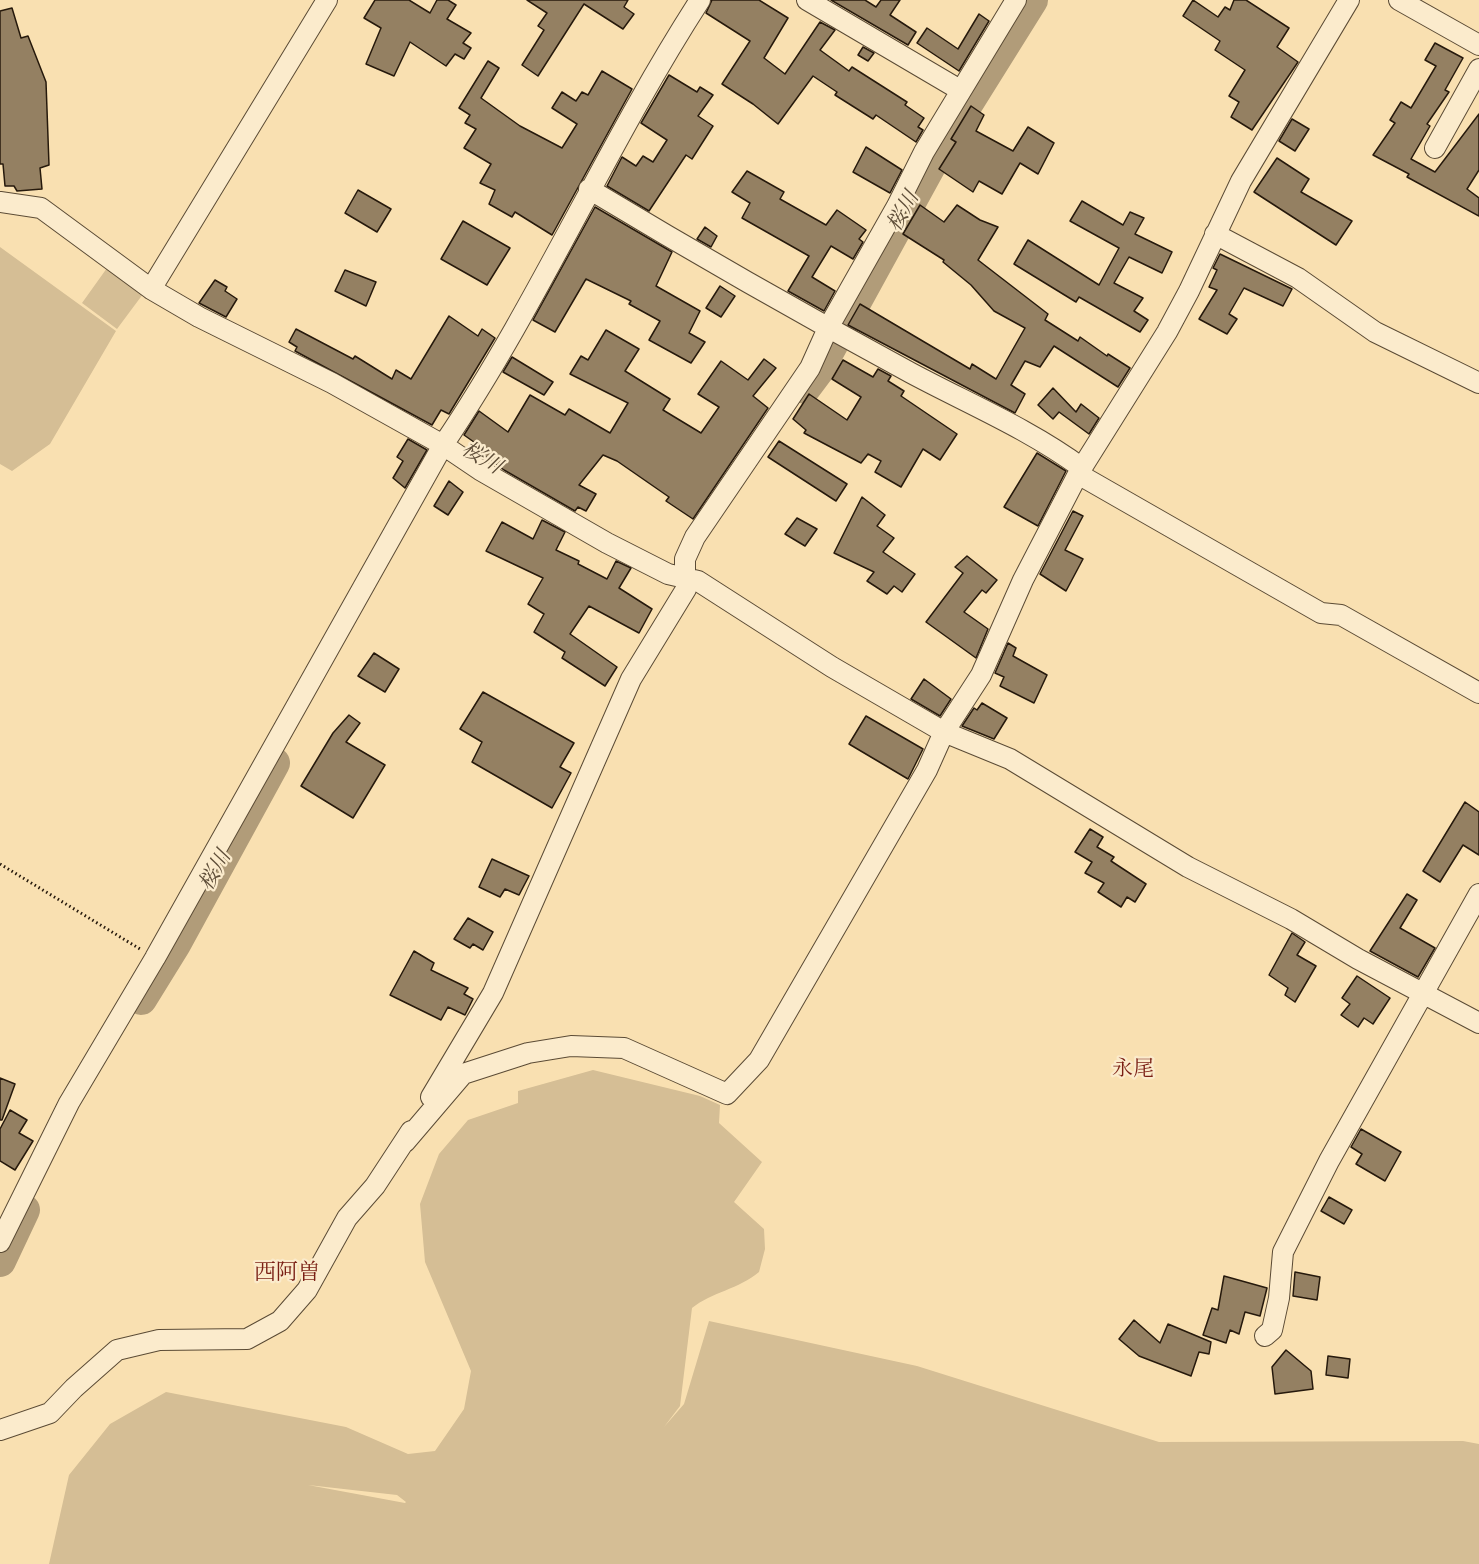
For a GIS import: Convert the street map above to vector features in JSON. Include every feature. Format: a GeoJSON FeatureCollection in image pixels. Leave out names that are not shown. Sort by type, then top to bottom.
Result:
{"type":"FeatureCollection","features":[{"type":"Feature","properties":{"kind":"street"},"geometry":{"type":"LineString","coordinates":[[151,289],[327,0]]}},
{"type":"Feature","properties":{"kind":"street"},"geometry":{"type":"LineString","coordinates":[[0,1242],[69,1103],[155,958],[448,448],[589,189],[663,58],[700,0]]}},
{"type":"Feature","properties":{"kind":"street"},"geometry":{"type":"LineString","coordinates":[[807,0],[960,90]]}},
{"type":"Feature","properties":{"kind":"street"},"geometry":{"type":"LineString","coordinates":[[0,1430],[50,1413],[117,1350],[159,1340],[247,1339],[280,1321],[306,1290],[347,1218],[375,1186],[405,1142],[493,993],[632,679],[686,589],[686,572],[695,537],[730,482],[835,331],[960,90],[1016,0]]}},
{"type":"Feature","properties":{"kind":"street"},"geometry":{"type":"LineString","coordinates":[[405,1142],[463,1074],[528,1053],[571,1046],[624,1048],[727,1094],[759,1060],[927,770],[944,732],[981,675],[1023,580],[1080,471],[1167,332],[1190,291],[1241,181],[1349,0]]}},
{"type":"Feature","properties":{"kind":"street"},"geometry":{"type":"LineString","coordinates":[[1399,0],[1479,45]]}},
{"type":"Feature","properties":{"kind":"street"},"geometry":{"type":"LineString","coordinates":[[1434,148],[1479,69]]}},
{"type":"Feature","properties":{"kind":"street"},"geometry":{"type":"LineString","coordinates":[[589,189],[835,331],[1048,443],[1080,471],[1321,613],[1341,615],[1479,693]]}},
{"type":"Feature","properties":{"kind":"street"},"geometry":{"type":"LineString","coordinates":[[0,202],[41,208],[151,289],[448,448],[480,470],[607,543],[668,574],[686,572],[832,667],[944,732],[1010,759],[1188,867],[1291,919],[1479,1023]]}},
{"type":"Feature","properties":{"kind":"street"},"geometry":{"type":"LineString","coordinates":[[1215,234],[1298,278],[1375,332],[1479,383]]}},
{"type":"Feature","properties":{"kind":"street"},"geometry":{"type":"LineString","coordinates":[[1265,1336],[1272,1330],[1279,1298],[1283,1252],[1329,1161],[1479,894]]}},
{"type":"Feature","properties":{"kind":"path"},"geometry":{"type":"LineString","coordinates":[[0,864],[155,958]]}},
{"type":"Feature","properties":{"kind":"shaded area"},"geometry":{"type":"Polygon","coordinates":[[[0,247],[116,331],[50,444],[12,471],[0,464],[0,247]]]}},
{"type":"Feature","properties":{"kind":"shaded area"},"geometry":{"type":"Polygon","coordinates":[[[107,268],[143,294],[117,329],[82,303],[107,268]]]}},
{"type":"Feature","properties":{"kind":"shaded area"},"geometry":{"type":"Polygon","coordinates":[[[593,1070],[700,1096],[720,1105],[719,1123],[762,1162],[734,1202],[764,1229],[765,1249],[759,1272],[743,1283],[708,1298],[692,1308],[680,1406],[664,1427],[684,1404],[709,1321],[917,1366],[1159,1442],[1463,1441],[1479,1444],[1479,1564],[49,1564],[69,1475],[110,1424],[166,1392],[346,1427],[408,1454],[435,1451],[464,1409],[471,1371],[425,1262],[420,1204],[439,1154],[468,1120],[518,1103],[518,1091],[593,1070]],[[308,1485],[406,1502],[397,1495],[308,1485]]]}},
{"type":"Feature","properties":{"kind":"building"},"geometry":{"type":"Polygon","coordinates":[[[375,0],[409,0],[430,13],[437,0],[448,0],[456,5],[447,19],[471,33],[463,43],[471,48],[464,59],[455,54],[446,66],[410,42],[394,76],[366,64],[381,28],[364,18],[375,0]]]}},
{"type":"Feature","properties":{"kind":"building"},"geometry":{"type":"Polygon","coordinates":[[[527,0],[628,0],[624,7],[634,14],[623,29],[584,4],[538,76],[522,65],[544,30],[538,26],[547,13],[527,0]]]}},
{"type":"Feature","properties":{"kind":"building"},"geometry":{"type":"Polygon","coordinates":[[[712,0],[759,0],[788,18],[764,58],[785,74],[820,22],[835,30],[820,50],[849,71],[852,67],[907,102],[905,105],[924,118],[918,127],[923,130],[916,142],[876,115],[873,119],[835,95],[837,92],[813,76],[778,124],[722,84],[750,41],[706,13],[712,0]]]}},
{"type":"Feature","properties":{"kind":"building"},"geometry":{"type":"Polygon","coordinates":[[[831,0],[865,0],[876,7],[881,0],[900,0],[890,15],[916,32],[908,45],[831,0]]]}},
{"type":"Feature","properties":{"kind":"building"},"geometry":{"type":"Polygon","coordinates":[[[1193,0],[1218,17],[1225,7],[1230,10],[1234,0],[1246,0],[1289,28],[1277,47],[1298,62],[1252,130],[1231,117],[1239,102],[1229,96],[1245,70],[1215,50],[1220,41],[1183,16],[1193,0]]]}},
{"type":"Feature","properties":{"kind":"building"},"geometry":{"type":"Polygon","coordinates":[[[12,8],[21,38],[28,36],[46,82],[49,165],[40,168],[42,189],[17,191],[14,186],[5,186],[3,164],[0,164],[0,11],[12,8]]]}},
{"type":"Feature","properties":{"kind":"building"},"geometry":{"type":"Polygon","coordinates":[[[979,14],[989,21],[959,71],[917,43],[927,28],[958,49],[979,14]]]}},
{"type":"Feature","properties":{"kind":"building"},"geometry":{"type":"Polygon","coordinates":[[[1435,43],[1463,58],[1445,90],[1449,92],[1427,124],[1430,126],[1411,159],[1435,172],[1479,114],[1479,170],[1467,189],[1479,198],[1479,216],[1407,177],[1409,174],[1373,155],[1395,123],[1390,120],[1401,102],[1411,108],[1436,66],[1425,60],[1435,43]]]}},
{"type":"Feature","properties":{"kind":"building"},"geometry":{"type":"Polygon","coordinates":[[[863,47],[874,53],[868,61],[858,55],[863,47]]]}},
{"type":"Feature","properties":{"kind":"building"},"geometry":{"type":"Polygon","coordinates":[[[488,61],[499,68],[481,98],[520,126],[562,148],[577,124],[552,108],[562,92],[576,101],[582,92],[588,95],[602,71],[632,89],[552,235],[515,212],[512,217],[489,204],[495,190],[480,183],[491,164],[464,148],[476,129],[465,123],[470,115],[459,108],[488,61]]]}},
{"type":"Feature","properties":{"kind":"building"},"geometry":{"type":"Polygon","coordinates":[[[669,75],[697,92],[700,87],[713,95],[698,116],[713,126],[692,159],[686,155],[649,211],[607,186],[622,157],[636,166],[643,156],[653,162],[667,140],[641,123],[669,75]]]}},
{"type":"Feature","properties":{"kind":"building"},"geometry":{"type":"Polygon","coordinates":[[[971,106],[984,115],[976,131],[1013,151],[1028,127],[1054,143],[1038,174],[1020,163],[1002,194],[979,181],[973,192],[939,169],[956,142],[951,139],[971,106]]]}},
{"type":"Feature","properties":{"kind":"building"},"geometry":{"type":"Polygon","coordinates":[[[1292,119],[1309,129],[1295,151],[1279,141],[1292,119]]]}},
{"type":"Feature","properties":{"kind":"building"},"geometry":{"type":"Polygon","coordinates":[[[866,147],[902,170],[890,193],[853,172],[866,147]]]}},
{"type":"Feature","properties":{"kind":"building"},"geometry":{"type":"Polygon","coordinates":[[[1277,158],[1309,179],[1301,192],[1352,221],[1336,245],[1254,192],[1277,158]]]}},
{"type":"Feature","properties":{"kind":"building"},"geometry":{"type":"Polygon","coordinates":[[[747,171],[784,192],[780,199],[826,225],[837,210],[866,230],[859,239],[863,242],[853,259],[831,246],[812,277],[835,291],[824,311],[788,291],[809,256],[742,218],[750,203],[732,192],[747,171]]]}},
{"type":"Feature","properties":{"kind":"building"},"geometry":{"type":"Polygon","coordinates":[[[358,190],[391,209],[377,232],[345,213],[358,190]]]}},
{"type":"Feature","properties":{"kind":"building"},"geometry":{"type":"Polygon","coordinates":[[[1082,201],[1123,225],[1130,212],[1144,218],[1135,234],[1172,252],[1162,273],[1129,257],[1114,283],[1143,298],[1134,311],[1148,320],[1140,332],[1079,297],[1076,302],[1014,264],[1028,240],[1099,285],[1119,248],[1070,221],[1082,201]]]}},
{"type":"Feature","properties":{"kind":"building"},"geometry":{"type":"Polygon","coordinates":[[[920,205],[944,222],[957,205],[980,220],[998,227],[978,260],[1048,314],[1045,320],[1078,341],[1080,337],[1107,356],[1108,354],[1130,368],[1118,387],[1054,346],[1040,367],[1025,361],[1011,385],[1025,394],[1015,413],[848,325],[860,304],[970,369],[972,364],[996,379],[1025,328],[994,311],[971,285],[943,262],[944,260],[903,234],[920,205]]]}},
{"type":"Feature","properties":{"kind":"building"},"geometry":{"type":"Polygon","coordinates":[[[595,207],[672,252],[656,286],[700,311],[689,333],[705,342],[691,363],[649,340],[660,321],[629,304],[631,301],[586,279],[555,332],[533,320],[595,207]]]}},
{"type":"Feature","properties":{"kind":"building"},"geometry":{"type":"Polygon","coordinates":[[[463,221],[510,248],[487,285],[441,259],[463,221]]]}},
{"type":"Feature","properties":{"kind":"building"},"geometry":{"type":"Polygon","coordinates":[[[705,227],[717,236],[711,247],[697,239],[705,227]]]}},
{"type":"Feature","properties":{"kind":"building"},"geometry":{"type":"Polygon","coordinates":[[[1220,254],[1292,289],[1283,306],[1244,288],[1229,314],[1237,319],[1227,334],[1199,319],[1217,290],[1209,287],[1217,270],[1213,268],[1220,254]]]}},
{"type":"Feature","properties":{"kind":"building"},"geometry":{"type":"Polygon","coordinates":[[[345,270],[376,282],[366,306],[335,291],[345,270]]]}},
{"type":"Feature","properties":{"kind":"building"},"geometry":{"type":"Polygon","coordinates":[[[215,280],[227,287],[225,291],[237,299],[226,317],[199,303],[215,280]]]}},
{"type":"Feature","properties":{"kind":"building"},"geometry":{"type":"Polygon","coordinates":[[[720,286],[735,296],[721,317],[706,308],[720,286]]]}},
{"type":"Feature","properties":{"kind":"building"},"geometry":{"type":"Polygon","coordinates":[[[449,316],[478,336],[482,329],[495,338],[449,414],[441,410],[432,425],[295,351],[297,347],[289,342],[296,329],[353,359],[355,356],[392,379],[396,370],[411,379],[449,316]]]}},
{"type":"Feature","properties":{"kind":"building"},"geometry":{"type":"Polygon","coordinates":[[[606,330],[639,349],[625,371],[670,399],[663,410],[701,433],[719,407],[698,394],[721,361],[748,380],[764,359],[776,368],[753,396],[768,408],[693,519],[666,501],[669,497],[617,461],[603,455],[579,485],[596,494],[586,511],[578,507],[575,511],[504,470],[479,452],[481,447],[464,435],[479,411],[508,432],[530,395],[565,415],[569,409],[610,433],[628,403],[570,374],[581,356],[588,360],[606,330]]]}},
{"type":"Feature","properties":{"kind":"building"},"geometry":{"type":"Polygon","coordinates":[[[512,357],[553,382],[544,395],[503,372],[512,357]]]}},
{"type":"Feature","properties":{"kind":"building"},"geometry":{"type":"Polygon","coordinates":[[[843,360],[873,377],[878,369],[891,376],[888,381],[904,391],[901,396],[957,434],[940,460],[923,449],[901,487],[875,472],[881,461],[868,454],[861,463],[804,433],[806,430],[793,419],[809,394],[847,420],[861,397],[832,379],[843,360]]]}},
{"type":"Feature","properties":{"kind":"building"},"geometry":{"type":"Polygon","coordinates":[[[1053,388],[1076,412],[1081,404],[1099,418],[1089,434],[1059,412],[1053,419],[1038,405],[1053,388]]]}},
{"type":"Feature","properties":{"kind":"building"},"geometry":{"type":"Polygon","coordinates":[[[408,439],[427,450],[405,488],[393,478],[403,461],[397,457],[408,439]]]}},
{"type":"Feature","properties":{"kind":"building"},"geometry":{"type":"Polygon","coordinates":[[[779,441],[847,484],[836,501],[768,457],[779,441]]]}},
{"type":"Feature","properties":{"kind":"building"},"geometry":{"type":"Polygon","coordinates":[[[1037,453],[1066,471],[1038,526],[1004,507],[1037,453]]]}},
{"type":"Feature","properties":{"kind":"building"},"geometry":{"type":"Polygon","coordinates":[[[449,481],[463,492],[448,515],[434,506],[449,481]]]}},
{"type":"Feature","properties":{"kind":"building"},"geometry":{"type":"Polygon","coordinates":[[[862,497],[885,515],[877,526],[894,538],[883,552],[915,574],[902,592],[894,586],[887,594],[867,581],[874,572],[834,553],[862,497]]]}},
{"type":"Feature","properties":{"kind":"building"},"geometry":{"type":"Polygon","coordinates":[[[1073,511],[1083,516],[1065,550],[1083,559],[1066,591],[1040,574],[1073,511]]]}},
{"type":"Feature","properties":{"kind":"building"},"geometry":{"type":"Polygon","coordinates":[[[797,518],[817,529],[805,546],[785,534],[797,518]]]}},
{"type":"Feature","properties":{"kind":"building"},"geometry":{"type":"Polygon","coordinates":[[[542,520],[565,532],[556,550],[579,561],[578,564],[607,579],[616,561],[631,568],[619,588],[652,609],[639,633],[589,606],[570,634],[617,667],[605,686],[562,658],[565,652],[534,632],[544,614],[528,604],[543,578],[486,551],[502,522],[533,539],[542,520]]]}},
{"type":"Feature","properties":{"kind":"building"},"geometry":{"type":"Polygon","coordinates":[[[967,556],[997,580],[986,593],[982,590],[964,612],[988,629],[976,658],[926,622],[963,573],[955,567],[967,556]]]}},
{"type":"Feature","properties":{"kind":"building"},"geometry":{"type":"Polygon","coordinates":[[[1008,643],[1016,648],[1013,656],[1047,675],[1034,703],[1000,686],[1004,677],[995,673],[1008,643]]]}},
{"type":"Feature","properties":{"kind":"building"},"geometry":{"type":"Polygon","coordinates":[[[374,653],[399,669],[385,692],[358,676],[374,653]]]}},
{"type":"Feature","properties":{"kind":"building"},"geometry":{"type":"Polygon","coordinates":[[[924,679],[951,699],[940,716],[911,699],[924,679]]]}},
{"type":"Feature","properties":{"kind":"building"},"geometry":{"type":"Polygon","coordinates":[[[483,692],[574,743],[560,767],[571,773],[552,808],[472,762],[482,742],[460,729],[483,692]]]}},
{"type":"Feature","properties":{"kind":"building"},"geometry":{"type":"Polygon","coordinates":[[[982,703],[1007,718],[994,739],[962,726],[974,708],[977,710],[982,703]]]}},
{"type":"Feature","properties":{"kind":"building"},"geometry":{"type":"Polygon","coordinates":[[[349,715],[360,723],[346,742],[385,765],[353,818],[301,786],[333,733],[349,715]]]}},
{"type":"Feature","properties":{"kind":"building"},"geometry":{"type":"Polygon","coordinates":[[[866,716],[923,749],[908,779],[849,744],[866,716]]]}},
{"type":"Feature","properties":{"kind":"building"},"geometry":{"type":"Polygon","coordinates":[[[1465,802],[1479,812],[1479,855],[1463,845],[1440,882],[1423,871],[1465,802]]]}},
{"type":"Feature","properties":{"kind":"building"},"geometry":{"type":"Polygon","coordinates":[[[1090,829],[1103,837],[1097,847],[1114,857],[1111,861],[1146,884],[1135,902],[1127,897],[1121,907],[1098,892],[1104,883],[1085,873],[1092,862],[1075,852],[1090,829]]]}},
{"type":"Feature","properties":{"kind":"building"},"geometry":{"type":"Polygon","coordinates":[[[492,859],[529,876],[519,895],[505,889],[500,897],[479,887],[492,859]]]}},
{"type":"Feature","properties":{"kind":"building"},"geometry":{"type":"Polygon","coordinates":[[[1407,894],[1417,900],[1400,928],[1435,948],[1418,977],[1370,951],[1407,894]]]}},
{"type":"Feature","properties":{"kind":"building"},"geometry":{"type":"Polygon","coordinates":[[[468,918],[493,932],[483,950],[473,944],[470,948],[454,939],[468,918]]]}},
{"type":"Feature","properties":{"kind":"building"},"geometry":{"type":"Polygon","coordinates":[[[1292,933],[1305,942],[1297,955],[1316,966],[1295,1002],[1285,995],[1288,988],[1269,975],[1292,933]]]}},
{"type":"Feature","properties":{"kind":"building"},"geometry":{"type":"Polygon","coordinates":[[[414,951],[434,963],[431,970],[468,988],[464,994],[473,999],[465,1015],[448,1007],[441,1020],[390,995],[414,951]]]}},
{"type":"Feature","properties":{"kind":"building"},"geometry":{"type":"Polygon","coordinates":[[[1357,976],[1390,998],[1373,1024],[1364,1018],[1358,1027],[1341,1015],[1350,1004],[1342,998],[1357,976]]]}},
{"type":"Feature","properties":{"kind":"building"},"geometry":{"type":"Polygon","coordinates":[[[0,1078],[15,1084],[2,1120],[0,1120],[0,1078]]]}},
{"type":"Feature","properties":{"kind":"building"},"geometry":{"type":"Polygon","coordinates":[[[10,1110],[27,1120],[19,1133],[33,1141],[15,1170],[0,1161],[0,1129],[10,1110]]]}},
{"type":"Feature","properties":{"kind":"building"},"geometry":{"type":"Polygon","coordinates":[[[1361,1129],[1401,1152],[1385,1181],[1356,1164],[1362,1154],[1351,1147],[1361,1129]]]}},
{"type":"Feature","properties":{"kind":"building"},"geometry":{"type":"Polygon","coordinates":[[[1329,1197],[1352,1210],[1344,1224],[1321,1211],[1329,1197]]]}},
{"type":"Feature","properties":{"kind":"building"},"geometry":{"type":"Polygon","coordinates":[[[1295,1272],[1320,1277],[1317,1300],[1293,1296],[1295,1272]]]}},
{"type":"Feature","properties":{"kind":"building"},"geometry":{"type":"Polygon","coordinates":[[[1224,1276],[1267,1288],[1260,1316],[1245,1312],[1239,1334],[1230,1330],[1226,1343],[1203,1335],[1212,1308],[1218,1310],[1224,1276]]]}},
{"type":"Feature","properties":{"kind":"building"},"geometry":{"type":"Polygon","coordinates":[[[1134,1320],[1160,1343],[1168,1324],[1211,1342],[1209,1354],[1199,1352],[1191,1376],[1139,1356],[1119,1339],[1134,1320]]]}},
{"type":"Feature","properties":{"kind":"building"},"geometry":{"type":"Polygon","coordinates":[[[1286,1350],[1311,1371],[1313,1389],[1275,1394],[1272,1367],[1286,1350]]]}},
{"type":"Feature","properties":{"kind":"building"},"geometry":{"type":"Polygon","coordinates":[[[1328,1356],[1350,1359],[1348,1378],[1326,1375],[1328,1356]]]}},
{"type":"Feature","properties":{"kind":"waterway","name":"桜川"},"geometry":{"type":"LineString","coordinates":[[805,388],[817,372],[942,144],[1032,0]]}},
{"type":"Feature","properties":{"kind":"waterway","name":"桜川"},"geometry":{"type":"LineString","coordinates":[[141,999],[175,944],[274,763]]}},
{"type":"Feature","properties":{"kind":"waterway","name":"桜川"},"geometry":{"type":"LineString","coordinates":[[0,1261],[24,1210]]}},
{"type":"Feature","properties":{"kind":"district","name":"永尾"},"geometry":{"type":"Point","coordinates":[1133,1070]}},
{"type":"Feature","properties":{"kind":"district","name":"西阿曽"},"geometry":{"type":"Point","coordinates":[287,1274]}}]}
